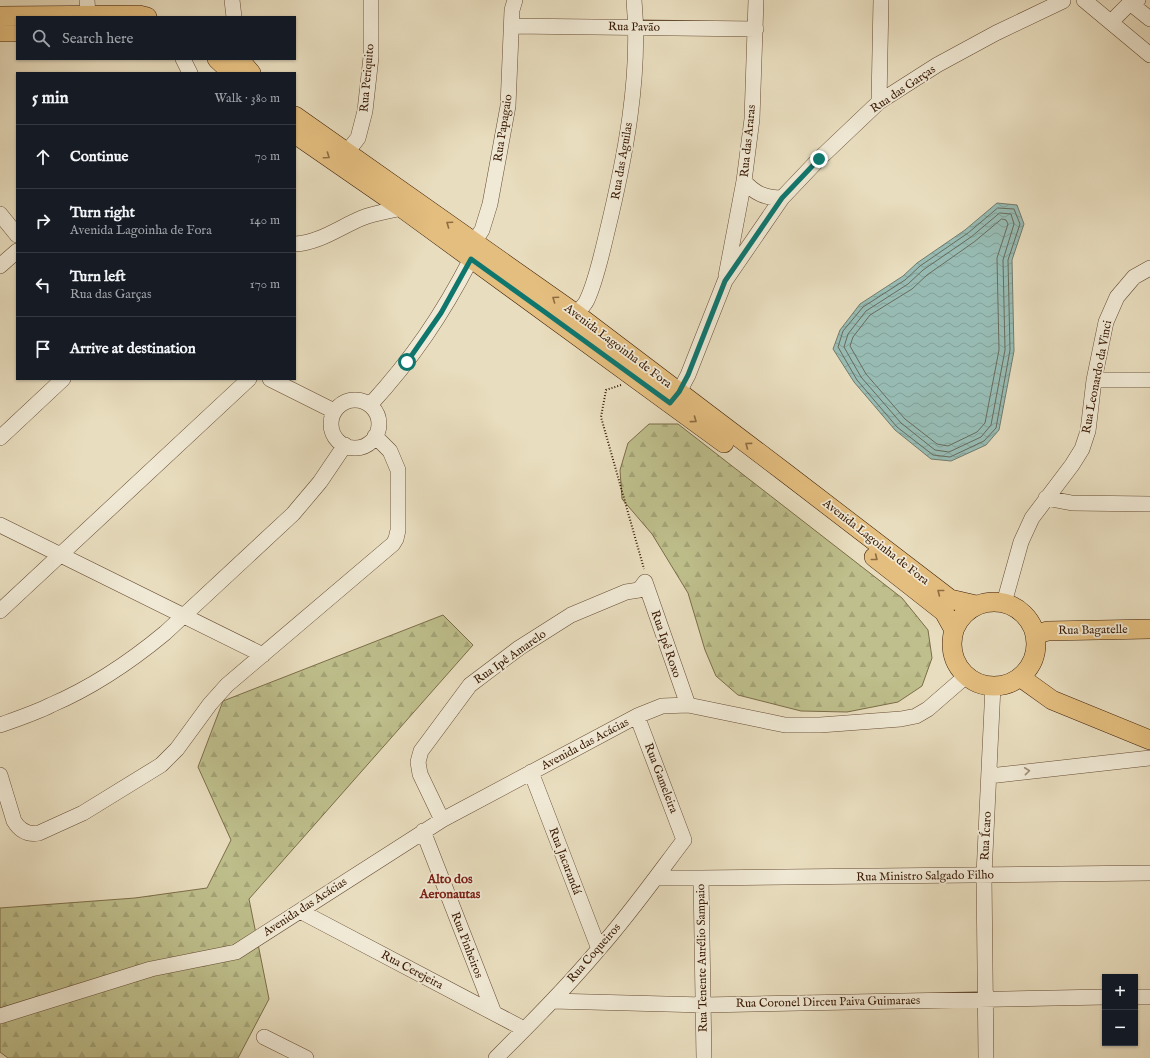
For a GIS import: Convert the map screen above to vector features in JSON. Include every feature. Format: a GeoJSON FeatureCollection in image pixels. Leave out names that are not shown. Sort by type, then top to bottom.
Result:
{"type":"FeatureCollection","features":[{"type":"Feature","properties":{"kind":"main road"},"geometry":{"type":"LineString","coordinates":[[0,16],[87,8],[139,16]]}},
{"type":"Feature","properties":{"kind":"main road"},"geometry":{"type":"LineString","coordinates":[[0,32],[16,32]]}},
{"type":"Feature","properties":{"kind":"main road"},"geometry":{"type":"LineString","coordinates":[[218,60],[231,72]]}},
{"type":"Feature","properties":{"kind":"main road"},"geometry":{"type":"LineString","coordinates":[[240,60],[250,72]]}},
{"type":"Feature","properties":{"kind":"main road","name":"Avenida Lagoinha de Fora"},"geometry":{"type":"LineString","coordinates":[[296,117],[347,152],[638,380],[674,398],[950,599],[976,605]]}},
{"type":"Feature","properties":{"kind":"main road","name":"Avenida Lagoinha de Fora"},"geometry":{"type":"LineString","coordinates":[[296,135],[402,208],[576,314],[674,398],[783,486],[944,612],[954,630]]}},
{"type":"Feature","properties":{"kind":"main road"},"geometry":{"type":"LineString","coordinates":[[990,602],[1004,603],[1015,607],[1024,614],[1031,623],[1036,634],[1037,646],[1034,658],[1029,668],[1020,677],[1008,684],[993,686],[979,684],[966,676],[958,666],[953,655],[951,642],[954,630],[963,616],[976,605],[990,602]]}},
{"type":"Feature","properties":{"kind":"main road","name":"Rua Bagatelle"},"geometry":{"type":"LineString","coordinates":[[1036,634],[1048,631],[1150,629]]}},
{"type":"Feature","properties":{"kind":"main road"},"geometry":{"type":"LineString","coordinates":[[1020,677],[1052,700],[1150,740]]}},
{"type":"Feature","properties":{"kind":"street"},"geometry":{"type":"LineString","coordinates":[[232,0],[234,16]]}},
{"type":"Feature","properties":{"kind":"street","name":"Rua Periquito"},"geometry":{"type":"LineString","coordinates":[[347,152],[358,138],[365,111],[371,57],[371,0]]}},
{"type":"Feature","properties":{"kind":"street","name":"Rua das Aguilas"},"geometry":{"type":"LineString","coordinates":[[576,314],[587,301],[599,262],[620,179],[632,101],[636,27],[634,0]]}},
{"type":"Feature","properties":{"kind":"street","name":"Rua das Araras"},"geometry":{"type":"LineString","coordinates":[[725,281],[744,181],[752,119],[756,0]]}},
{"type":"Feature","properties":{"kind":"street"},"geometry":{"type":"LineString","coordinates":[[879,102],[881,0]]}},
{"type":"Feature","properties":{"kind":"street"},"geometry":{"type":"LineString","coordinates":[[1062,0],[1073,3],[1078,0]]}},
{"type":"Feature","properties":{"kind":"street","name":"Rua das Garças"},"geometry":{"type":"LineString","coordinates":[[674,398],[693,363],[725,281],[782,198],[819,159],[879,102],[937,65],[982,40],[1062,0]]}},
{"type":"Feature","properties":{"kind":"street"},"geometry":{"type":"LineString","coordinates":[[1084,0],[1150,55]]}},
{"type":"Feature","properties":{"kind":"street"},"geometry":{"type":"LineString","coordinates":[[1111,22],[1134,1],[1150,19]]}},
{"type":"Feature","properties":{"kind":"street","name":"Rua Papagaio"},"geometry":{"type":"LineString","coordinates":[[370,405],[389,384],[424,339],[445,307],[482,230],[490,204],[508,106],[512,3]]}},
{"type":"Feature","properties":{"kind":"street","name":"Rua Pavão"},"geometry":{"type":"LineString","coordinates":[[512,26],[756,28]]}},
{"type":"Feature","properties":{"kind":"street"},"geometry":{"type":"LineString","coordinates":[[184,60],[190,72]]}},
{"type":"Feature","properties":{"kind":"street"},"geometry":{"type":"LineString","coordinates":[[744,181],[751,189],[761,195],[771,198],[782,198]]}},
{"type":"Feature","properties":{"kind":"street"},"geometry":{"type":"LineString","coordinates":[[296,244],[305,244],[363,217],[402,208]]}},
{"type":"Feature","properties":{"kind":"street"},"geometry":{"type":"LineString","coordinates":[[0,214],[16,234]]}},
{"type":"Feature","properties":{"kind":"street"},"geometry":{"type":"LineString","coordinates":[[0,266],[16,252]]}},
{"type":"Feature","properties":{"kind":"street","name":"Rua Leonardo da Vinci"},"geometry":{"type":"LineString","coordinates":[[1004,603],[1021,542],[1032,518],[1072,465],[1082,449],[1088,431],[1094,380],[1106,322],[1117,297],[1134,278],[1150,268]]}},
{"type":"Feature","properties":{"kind":"street"},"geometry":{"type":"LineString","coordinates":[[0,438],[62,380]]}},
{"type":"Feature","properties":{"kind":"street"},"geometry":{"type":"LineString","coordinates":[[0,612],[248,380]]}},
{"type":"Feature","properties":{"kind":"street"},"geometry":{"type":"LineString","coordinates":[[272,380],[334,411]]}},
{"type":"Feature","properties":{"kind":"street"},"geometry":{"type":"LineString","coordinates":[[1094,380],[1150,380]]}},
{"type":"Feature","properties":{"kind":"street"},"geometry":{"type":"LineString","coordinates":[[354,399],[370,405],[377,414],[379,420],[376,436],[362,447],[356,448],[345,445],[336,438],[331,428],[334,411],[343,403],[354,399]]}},
{"type":"Feature","properties":{"kind":"street"},"geometry":{"type":"LineString","coordinates":[[0,774],[14,821],[17,826],[30,834],[39,833],[83,813],[166,761],[181,745],[199,717],[218,694],[390,549],[396,539],[398,530],[399,477],[398,470],[390,451],[376,436]]}},
{"type":"Feature","properties":{"kind":"street"},"geometry":{"type":"LineString","coordinates":[[0,725],[53,705],[100,680],[144,650],[184,616],[293,514],[320,482],[345,445]]}},
{"type":"Feature","properties":{"kind":"street"},"geometry":{"type":"LineString","coordinates":[[1046,498],[1072,503],[1150,504]]}},
{"type":"Feature","properties":{"kind":"street"},"geometry":{"type":"LineString","coordinates":[[0,525],[263,655]]}},
{"type":"Feature","properties":{"kind":"street","name":"Rua Ipê Roxo"},"geometry":{"type":"LineString","coordinates":[[645,582],[688,706]]}},
{"type":"Feature","properties":{"kind":"street","name":"Rua Ipê Amarelo"},"geometry":{"type":"LineString","coordinates":[[442,820],[420,774],[418,762],[421,751],[470,685],[519,648],[571,615],[626,592],[639,590],[645,582]]}},
{"type":"Feature","properties":{"kind":"street","name":"Avenida das Acácias"},"geometry":{"type":"LineString","coordinates":[[0,1016],[151,969],[236,952],[442,820],[637,716],[662,706],[688,706],[785,725],[820,725],[901,719],[916,716],[928,710],[966,676]]}},
{"type":"Feature","properties":{"kind":"street","name":"Rua Ícaro"},"geometry":{"type":"LineString","coordinates":[[986,1058],[984,875],[993,686]]}},
{"type":"Feature","properties":{"kind":"street","name":"Rua Gameleira"},"geometry":{"type":"LineString","coordinates":[[637,716],[684,840]]}},
{"type":"Feature","properties":{"kind":"street"},"geometry":{"type":"LineString","coordinates":[[989,776],[1150,758]]}},
{"type":"Feature","properties":{"kind":"street","name":"Rua Jacarandá"},"geometry":{"type":"LineString","coordinates":[[531,772],[599,950]]}},
{"type":"Feature","properties":{"kind":"street","name":"Rua Pinheiros"},"geometry":{"type":"LineString","coordinates":[[423,831],[494,1013]]}},
{"type":"Feature","properties":{"kind":"street","name":"Rua Coqueiros"},"geometry":{"type":"LineString","coordinates":[[496,1058],[599,950],[684,840]]}},
{"type":"Feature","properties":{"kind":"street","name":"Rua Ministro Salgado Filho"},"geometry":{"type":"LineString","coordinates":[[701,878],[1150,873]]}},
{"type":"Feature","properties":{"kind":"street","name":"Rua Tenente Aurélio Sampaio"},"geometry":{"type":"LineString","coordinates":[[656,878],[701,878],[704,1058]]}},
{"type":"Feature","properties":{"kind":"street","name":"Rua Cerejeira"},"geometry":{"type":"LineString","coordinates":[[300,911],[524,1029]]}},
{"type":"Feature","properties":{"kind":"street","name":"Rua Coronel Dirceu Paiva Guimaraes"},"geometry":{"type":"LineString","coordinates":[[552,1001],[704,1005],[1102,997]]}},
{"type":"Feature","properties":{"kind":"street"},"geometry":{"type":"LineString","coordinates":[[1138,997],[1150,997]]}},
{"type":"Feature","properties":{"kind":"street"},"geometry":{"type":"LineString","coordinates":[[264,1037],[306,1058]]}},
{"type":"Feature","properties":{"kind":"path"},"geometry":{"type":"LineString","coordinates":[[638,380],[606,390],[601,417],[643,566],[645,582]]}},
{"type":"Feature","properties":{"kind":"green space"},"geometry":{"type":"Polygon","coordinates":[[[649,424],[678,424],[902,598],[928,630],[932,658],[922,686],[898,702],[847,712],[801,711],[738,695],[716,676],[705,650],[688,593],[652,534],[622,499],[620,470],[628,443],[649,424]]]}},
{"type":"Feature","properties":{"kind":"green space"},"geometry":{"type":"Polygon","coordinates":[[[443,615],[473,645],[249,899],[269,999],[238,1058],[8,1058],[0,1052],[0,908],[135,898],[207,888],[231,840],[198,767],[223,701],[443,615]]]}},
{"type":"Feature","properties":{"kind":"water"},"geometry":{"type":"Polygon","coordinates":[[[997,203],[1017,205],[1024,224],[1012,260],[1014,351],[999,430],[986,445],[951,461],[931,459],[895,430],[854,382],[833,349],[840,330],[860,304],[903,276],[917,263],[965,230],[997,203]]]}},
{"type":"Feature","properties":{"kind":"district","name":"Alto dos Aeronautas"},"geometry":{"type":"Point","coordinates":[450,886]}},
{"type":"Feature","properties":{"kind":"route"},"geometry":{"type":"LineString","coordinates":[[407,362],[441,313],[457,287],[471,259],[670,403],[679,392],[688,375],[704,338],[725,281],[782,198],[819,159]]}}]}
